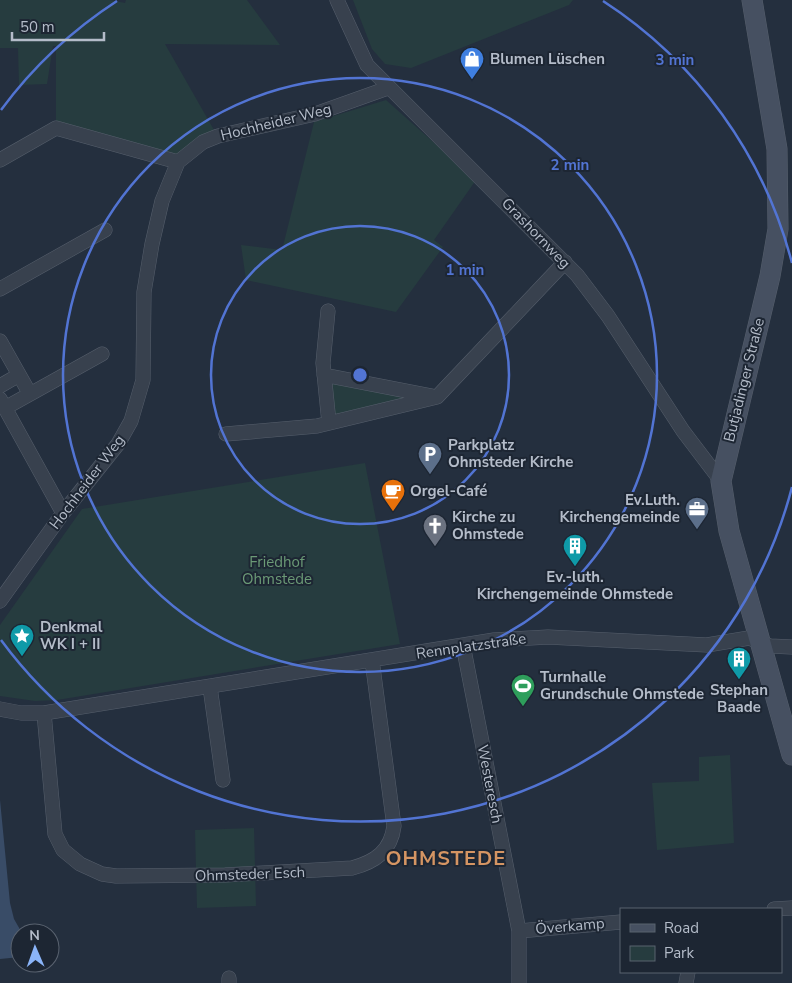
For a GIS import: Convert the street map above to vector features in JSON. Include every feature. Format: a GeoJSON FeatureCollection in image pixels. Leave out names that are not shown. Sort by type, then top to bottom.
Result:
{"type":"FeatureCollection","features":[{"type":"Feature","properties":{"kind":"street","name":"Grashornweg"},"geometry":{"type":"LineString","coordinates":[[337,0],[367,65],[565,262],[608,316],[683,431],[721,481]]}},
{"type":"Feature","properties":{"kind":"street","name":"Butjadinger Straße"},"geometry":{"type":"LineString","coordinates":[[752,0],[777,149],[778,229],[770,276],[721,481],[729,532],[792,755]]}},
{"type":"Feature","properties":{"kind":"street","name":"Hochheider Weg"},"geometry":{"type":"LineString","coordinates":[[0,601],[63,512],[118,444],[138,402],[145,360],[146,277],[162,201],[178,162],[189,151],[203,142],[218,136],[315,114],[388,88]]}},
{"type":"Feature","properties":{"kind":"street"},"geometry":{"type":"LineString","coordinates":[[0,160],[56,128],[178,162]]}},
{"type":"Feature","properties":{"kind":"street"},"geometry":{"type":"LineString","coordinates":[[1,286],[106,230]]}},
{"type":"Feature","properties":{"kind":"street"},"geometry":{"type":"LineString","coordinates":[[226,434],[329,423],[437,397],[565,262]]}},
{"type":"Feature","properties":{"kind":"street"},"geometry":{"type":"LineString","coordinates":[[328,311],[324,374],[329,423]]}},
{"type":"Feature","properties":{"kind":"street"},"geometry":{"type":"LineString","coordinates":[[0,341],[30,394]]}},
{"type":"Feature","properties":{"kind":"street"},"geometry":{"type":"LineString","coordinates":[[63,512],[2,403],[30,394],[102,354]]}},
{"type":"Feature","properties":{"kind":"street"},"geometry":{"type":"LineString","coordinates":[[324,374],[437,397]]}},
{"type":"Feature","properties":{"kind":"street"},"geometry":{"type":"LineString","coordinates":[[0,386],[19,375]]}},
{"type":"Feature","properties":{"kind":"street","name":"Rennplatzstraße"},"geometry":{"type":"LineString","coordinates":[[0,709],[20,713],[44,713],[494,640],[548,637],[693,645],[749,638],[770,646],[792,647]]}},
{"type":"Feature","properties":{"kind":"street","name":"Westeresch"},"geometry":{"type":"LineString","coordinates":[[463,645],[519,931],[519,983]]}},
{"type":"Feature","properties":{"kind":"street","name":"Ohmsteder Esch"},"geometry":{"type":"LineString","coordinates":[[44,713],[55,834],[63,850],[91,870],[102,874],[131,878],[352,868],[377,858],[393,839],[394,826],[372,660]]}},
{"type":"Feature","properties":{"kind":"street"},"geometry":{"type":"LineString","coordinates":[[210,687],[222,780]]}},
{"type":"Feature","properties":{"kind":"street","name":"Överkamp"},"geometry":{"type":"LineString","coordinates":[[519,931],[620,922]]}},
{"type":"Feature","properties":{"kind":"green space"},"geometry":{"type":"Polygon","coordinates":[[[0,0],[110,0],[125,3],[126,0],[247,0],[280,45],[165,44],[214,130],[175,158],[56,124],[56,46],[53,46],[47,84],[19,85],[18,48],[0,48],[0,0]]]}},
{"type":"Feature","properties":{"kind":"green space"},"geometry":{"type":"Polygon","coordinates":[[[353,0],[573,0],[569,5],[411,68],[385,64],[372,49],[353,0]]]}},
{"type":"Feature","properties":{"kind":"green space"},"geometry":{"type":"Polygon","coordinates":[[[386,100],[476,180],[434,240],[443,247],[396,312],[246,280],[241,245],[282,250],[314,122],[386,100]]]}},
{"type":"Feature","properties":{"kind":"green space"},"geometry":{"type":"Polygon","coordinates":[[[330,381],[416,397],[334,417],[330,381]]]}},
{"type":"Feature","properties":{"kind":"green space","name":"Friedhof Ohmstede"},"geometry":{"type":"Polygon","coordinates":[[[365,463],[400,644],[57,700],[35,701],[0,696],[0,625],[82,509],[365,463]]]}},
{"type":"Feature","properties":{"kind":"green space"},"geometry":{"type":"Polygon","coordinates":[[[730,755],[734,843],[657,850],[652,783],[699,781],[699,757],[730,755]]]}},
{"type":"Feature","properties":{"kind":"green space"},"geometry":{"type":"Polygon","coordinates":[[[254,828],[256,906],[197,908],[195,830],[254,828]]]}},
{"type":"Feature","properties":{"kind":"water"},"geometry":{"type":"Polygon","coordinates":[[[0,800],[10,903],[16,923],[10,923],[10,958],[0,959],[0,800]]]}},
{"type":"Feature","properties":{"kind":"place","name":"Blumen Lüschen"},"geometry":{"type":"Point","coordinates":[472,80]}},
{"type":"Feature","properties":{"kind":"place","name":"Parkplatz Ohmsteder Kirche"},"geometry":{"type":"Point","coordinates":[430,475]}},
{"type":"Feature","properties":{"kind":"place","name":"Orgel-Café"},"geometry":{"type":"Point","coordinates":[393,512]}},
{"type":"Feature","properties":{"kind":"place","name":"Ev.Luth. Kirchengemeinde"},"geometry":{"type":"Point","coordinates":[697,530]}},
{"type":"Feature","properties":{"kind":"place","name":"Kirche zu Ohmstede"},"geometry":{"type":"Point","coordinates":[435,547]}},
{"type":"Feature","properties":{"kind":"place","name":"Ev.-luth. Kirchengemeinde Ohmstede"},"geometry":{"type":"Point","coordinates":[575,567]}},
{"type":"Feature","properties":{"kind":"place","name":"Denkmal WK I + II"},"geometry":{"type":"Point","coordinates":[22,657]}},
{"type":"Feature","properties":{"kind":"place","name":"Stephan Baade"},"geometry":{"type":"Point","coordinates":[739,680]}},
{"type":"Feature","properties":{"kind":"place","name":"Turnhalle Grundschule Ohmstede"},"geometry":{"type":"Point","coordinates":[523,707]}},
{"type":"Feature","properties":{"kind":"district","name":"OHMSTEDE"},"geometry":{"type":"Point","coordinates":[446,858]}}]}
